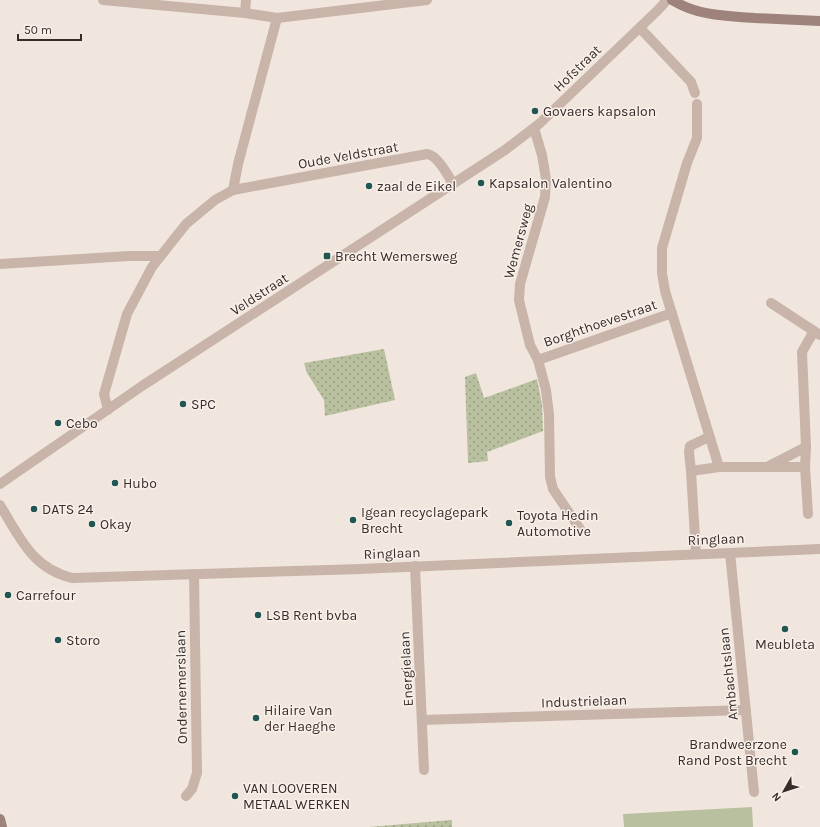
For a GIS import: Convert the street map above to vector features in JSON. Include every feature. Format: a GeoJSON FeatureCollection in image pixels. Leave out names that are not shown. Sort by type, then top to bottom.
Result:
{"type":"FeatureCollection","features":[{"type":"Feature","properties":{"kind":"main road"},"geometry":{"type":"LineString","coordinates":[[672,0],[682,6],[701,13],[718,16],[820,21]]}},
{"type":"Feature","properties":{"kind":"main road"},"geometry":{"type":"LineString","coordinates":[[0,819],[2,827]]}},
{"type":"Feature","properties":{"kind":"street"},"geometry":{"type":"LineString","coordinates":[[103,0],[245,13],[277,18],[427,0]]}},
{"type":"Feature","properties":{"kind":"street"},"geometry":{"type":"LineString","coordinates":[[245,13],[246,0]]}},
{"type":"Feature","properties":{"kind":"street","name":"Hofstraat"},"geometry":{"type":"LineString","coordinates":[[534,128],[640,28],[667,0]]}},
{"type":"Feature","properties":{"kind":"street"},"geometry":{"type":"LineString","coordinates":[[233,190],[277,18]]}},
{"type":"Feature","properties":{"kind":"street"},"geometry":{"type":"LineString","coordinates":[[640,28],[691,82],[695,92]]}},
{"type":"Feature","properties":{"kind":"street","name":"Borghthoevestraat"},"geometry":{"type":"LineString","coordinates":[[697,104],[697,138],[686,163],[662,248],[662,273],[665,291],[719,467]]}},
{"type":"Feature","properties":{"kind":"street","name":"Veldstraat"},"geometry":{"type":"LineString","coordinates":[[0,484],[108,410],[505,150],[534,128]]}},
{"type":"Feature","properties":{"kind":"street","name":"Wemersweg"},"geometry":{"type":"LineString","coordinates":[[534,128],[542,155],[546,180],[545,197],[520,284],[520,300],[530,345],[538,360],[546,390],[549,414],[550,477],[552,489],[580,529]]}},
{"type":"Feature","properties":{"kind":"street","name":"Oude Veldstraat"},"geometry":{"type":"LineString","coordinates":[[108,410],[104,394],[127,314],[142,284],[160,256],[186,224],[215,200],[233,190],[427,154],[431,155],[436,160],[454,184]]}},
{"type":"Feature","properties":{"kind":"street"},"geometry":{"type":"LineString","coordinates":[[0,264],[129,256],[160,256]]}},
{"type":"Feature","properties":{"kind":"street"},"geometry":{"type":"LineString","coordinates":[[771,303],[817,333],[802,352],[806,447],[805,467],[808,514]]}},
{"type":"Feature","properties":{"kind":"street","name":"Borghthoevestraat"},"geometry":{"type":"LineString","coordinates":[[538,360],[672,313]]}},
{"type":"Feature","properties":{"kind":"street"},"geometry":{"type":"LineString","coordinates":[[696,554],[689,452],[690,446],[709,437]]}},
{"type":"Feature","properties":{"kind":"street"},"geometry":{"type":"LineString","coordinates":[[769,466],[806,447]]}},
{"type":"Feature","properties":{"kind":"street"},"geometry":{"type":"LineString","coordinates":[[691,471],[719,467],[805,467]]}},
{"type":"Feature","properties":{"kind":"street","name":"Ringlaan"},"geometry":{"type":"LineString","coordinates":[[0,505],[32,556],[59,575],[72,578],[415,566],[820,549]]}},
{"type":"Feature","properties":{"kind":"street","name":"Ambachtslaan"},"geometry":{"type":"LineString","coordinates":[[730,553],[754,792]]}},
{"type":"Feature","properties":{"kind":"street","name":"Energielaan"},"geometry":{"type":"LineString","coordinates":[[415,566],[424,770]]}},
{"type":"Feature","properties":{"kind":"street","name":"Ondernemerslaan"},"geometry":{"type":"LineString","coordinates":[[186,796],[192,789],[197,773],[194,574]]}},
{"type":"Feature","properties":{"kind":"street","name":"Industrielaan"},"geometry":{"type":"LineString","coordinates":[[422,720],[746,710]]}},
{"type":"Feature","properties":{"kind":"green space"},"geometry":{"type":"Polygon","coordinates":[[[384,349],[395,400],[325,416],[324,400],[307,373],[304,363],[384,349]]]}},
{"type":"Feature","properties":{"kind":"green space"},"geometry":{"type":"Polygon","coordinates":[[[476,373],[484,398],[537,379],[542,404],[543,431],[487,452],[488,461],[468,463],[465,377],[476,373]]]}},
{"type":"Feature","properties":{"kind":"green space"},"geometry":{"type":"Polygon","coordinates":[[[752,807],[753,827],[624,827],[623,814],[752,807]]]}},
{"type":"Feature","properties":{"kind":"green space"},"geometry":{"type":"Polygon","coordinates":[[[451,820],[452,827],[369,827],[451,820]]]}},
{"type":"Feature","properties":{"kind":"place","name":"Govaers kapsalon"},"geometry":{"type":"Point","coordinates":[535,111]}},
{"type":"Feature","properties":{"kind":"place","name":"Kapsalon Valentino"},"geometry":{"type":"Point","coordinates":[481,183]}},
{"type":"Feature","properties":{"kind":"place","name":"zaal de Eikel"},"geometry":{"type":"Point","coordinates":[369,186]}},
{"type":"Feature","properties":{"kind":"place","name":"Brecht Wemersweg"},"geometry":{"type":"Point","coordinates":[327,256]}},
{"type":"Feature","properties":{"kind":"place","name":"SPC"},"geometry":{"type":"Point","coordinates":[183,404]}},
{"type":"Feature","properties":{"kind":"place","name":"Cebo"},"geometry":{"type":"Point","coordinates":[58,423]}},
{"type":"Feature","properties":{"kind":"place","name":"Hubo"},"geometry":{"type":"Point","coordinates":[115,483]}},
{"type":"Feature","properties":{"kind":"place","name":"DATS 24"},"geometry":{"type":"Point","coordinates":[34,509]}},
{"type":"Feature","properties":{"kind":"place","name":"Igean recyclagepark Brecht"},"geometry":{"type":"Point","coordinates":[353,520]}},
{"type":"Feature","properties":{"kind":"place","name":"Toyota Hedin Automotive"},"geometry":{"type":"Point","coordinates":[509,523]}},
{"type":"Feature","properties":{"kind":"place","name":"Okay"},"geometry":{"type":"Point","coordinates":[92,524]}},
{"type":"Feature","properties":{"kind":"place","name":"Carrefour"},"geometry":{"type":"Point","coordinates":[8,595]}},
{"type":"Feature","properties":{"kind":"place","name":"LSB Rent bvba"},"geometry":{"type":"Point","coordinates":[258,615]}},
{"type":"Feature","properties":{"kind":"place","name":"Meubleta"},"geometry":{"type":"Point","coordinates":[785,629]}},
{"type":"Feature","properties":{"kind":"place","name":"Storo"},"geometry":{"type":"Point","coordinates":[58,640]}},
{"type":"Feature","properties":{"kind":"place","name":"Hilaire Van der Haeghe"},"geometry":{"type":"Point","coordinates":[256,718]}},
{"type":"Feature","properties":{"kind":"place","name":"Brandweerzone Rand Post Brecht"},"geometry":{"type":"Point","coordinates":[795,752]}},
{"type":"Feature","properties":{"kind":"place","name":"VAN LOOVEREN METAAL WERKEN"},"geometry":{"type":"Point","coordinates":[235,796]}}]}
